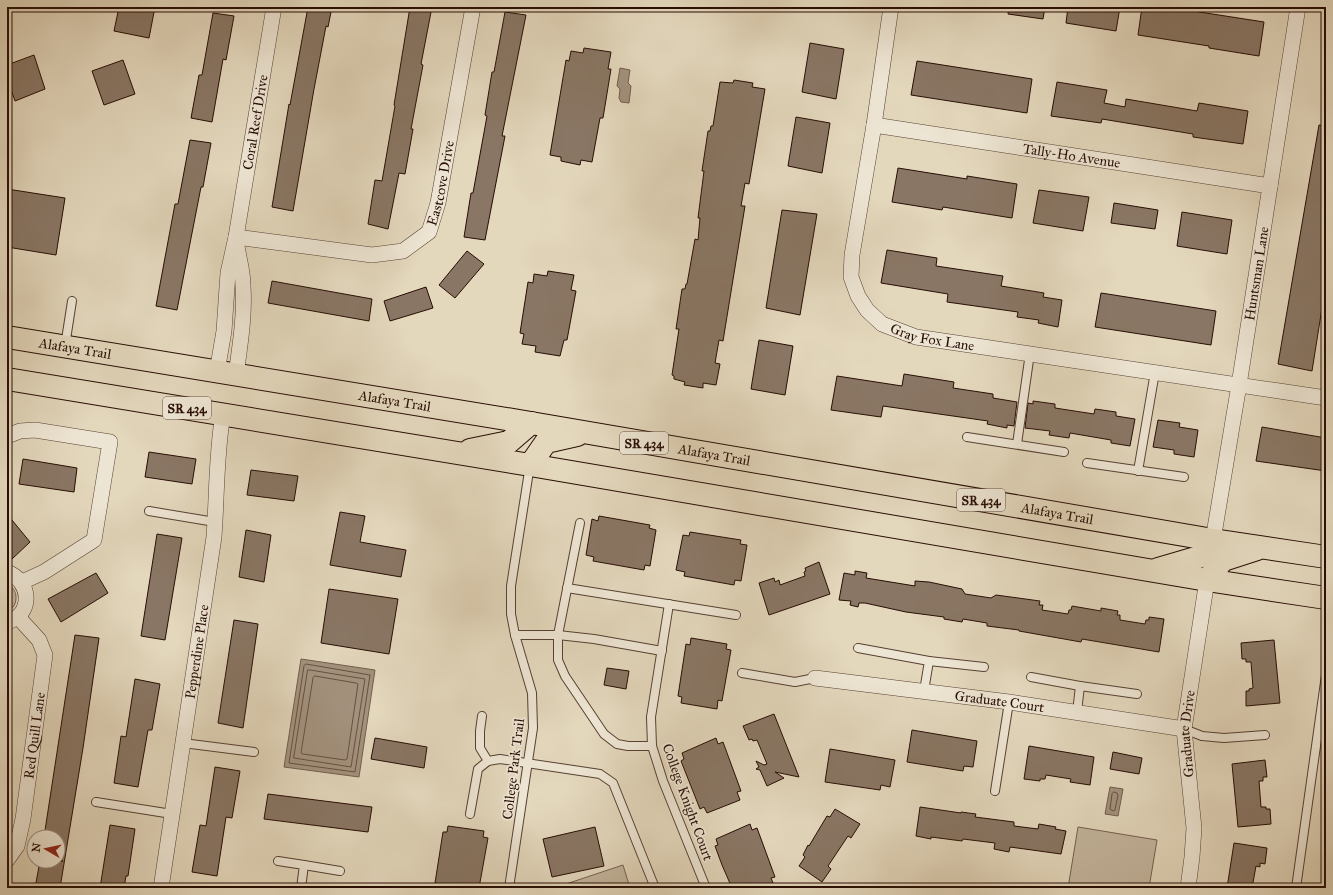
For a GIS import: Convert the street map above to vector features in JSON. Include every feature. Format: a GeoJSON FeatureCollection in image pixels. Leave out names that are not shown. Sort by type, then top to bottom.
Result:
{"type":"FeatureCollection","features":[{"type":"Feature","properties":{"kind":"main road","name":"Alafaya Trail"},"geometry":{"type":"LineString","coordinates":[[7,337],[530,423],[1260,548],[1326,557]]}},
{"type":"Feature","properties":{"kind":"main road","name":"SR 434"},"geometry":{"type":"LineString","coordinates":[[7,379],[455,452],[1207,580],[1326,598]]}},
{"type":"Feature","properties":{"kind":"main road"},"geometry":{"type":"LineString","coordinates":[[455,452],[509,442],[530,423]]}},
{"type":"Feature","properties":{"kind":"main road"},"geometry":{"type":"LineString","coordinates":[[530,465],[546,442],[586,433]]}},
{"type":"Feature","properties":{"kind":"main road"},"geometry":{"type":"LineString","coordinates":[[1153,571],[1199,557],[1213,540]]}},
{"type":"Feature","properties":{"kind":"main road"},"geometry":{"type":"LineString","coordinates":[[1207,580],[1223,560],[1260,548]]}},
{"type":"Feature","properties":{"kind":"street","name":"Coral Reef Drive"},"geometry":{"type":"LineString","coordinates":[[227,373],[242,332],[244,310],[243,284],[236,237],[274,7]]}},
{"type":"Feature","properties":{"kind":"street","name":"Eastcove Drive"},"geometry":{"type":"LineString","coordinates":[[236,237],[372,255],[403,251],[429,232],[438,203],[473,7]]}},
{"type":"Feature","properties":{"kind":"street","name":"Gray Fox Lane"},"geometry":{"type":"LineString","coordinates":[[891,7],[874,125],[852,255],[851,277],[858,296],[867,310],[882,324],[916,337],[1326,398]]}},
{"type":"Feature","properties":{"kind":"street","name":"Huntsman Lane"},"geometry":{"type":"LineString","coordinates":[[1213,540],[1239,385],[1298,7]]}},
{"type":"Feature","properties":{"kind":"street","name":"Tally-Ho Avenue"},"geometry":{"type":"LineString","coordinates":[[874,125],[1270,186]]}},
{"type":"Feature","properties":{"kind":"street","name":"Pepperdine Place"},"geometry":{"type":"LineString","coordinates":[[161,888],[214,537],[218,451],[223,414]]}},
{"type":"Feature","properties":{"kind":"street"},"geometry":{"type":"LineString","coordinates":[[7,436],[20,431],[35,430],[110,442],[94,540],[44,572],[22,582]]}},
{"type":"Feature","properties":{"kind":"street"},"geometry":{"type":"LineString","coordinates":[[7,572],[16,576],[22,582],[26,596],[26,604],[23,611],[12,619]]}},
{"type":"Feature","properties":{"kind":"street","name":"Graduate Drive"},"geometry":{"type":"LineString","coordinates":[[1188,888],[1194,828],[1184,728],[1207,580]]}},
{"type":"Feature","properties":{"kind":"street","name":"Red Quill Lane"},"geometry":{"type":"LineString","coordinates":[[7,860],[18,846],[45,655],[39,640],[12,619]]}},
{"type":"Feature","properties":{"kind":"street","name":"Graduate Court"},"geometry":{"type":"LineString","coordinates":[[815,678],[1009,702],[1184,728]]}},
{"type":"Feature","properties":{"kind":"lane"},"geometry":{"type":"LineString","coordinates":[[65,347],[72,301]]}},
{"type":"Feature","properties":{"kind":"lane"},"geometry":{"type":"LineString","coordinates":[[1017,444],[1030,353]]}},
{"type":"Feature","properties":{"kind":"lane"},"geometry":{"type":"LineString","coordinates":[[1138,470],[1155,372]]}},
{"type":"Feature","properties":{"kind":"lane"},"geometry":{"type":"LineString","coordinates":[[967,437],[1064,452]]}},
{"type":"Feature","properties":{"kind":"lane"},"geometry":{"type":"LineString","coordinates":[[1087,463],[1184,477]]}},
{"type":"Feature","properties":{"kind":"lane","name":"College Park Trail"},"geometry":{"type":"LineString","coordinates":[[509,888],[534,728],[532,693],[515,635],[511,614],[511,586],[530,465]]}},
{"type":"Feature","properties":{"kind":"lane"},"geometry":{"type":"LineString","coordinates":[[149,511],[215,522]]}},
{"type":"Feature","properties":{"kind":"lane"},"geometry":{"type":"LineString","coordinates":[[580,523],[558,635],[558,660],[564,676],[604,734],[617,744],[628,746],[652,746]]}},
{"type":"Feature","properties":{"kind":"lane"},"geometry":{"type":"LineString","coordinates":[[567,588],[736,615]]}},
{"type":"Feature","properties":{"kind":"lane","name":"College Knight Court"},"geometry":{"type":"LineString","coordinates":[[669,604],[651,717],[652,746],[663,781],[706,888]]}},
{"type":"Feature","properties":{"kind":"lane"},"geometry":{"type":"LineString","coordinates":[[515,635],[558,635],[594,639],[662,651]]}},
{"type":"Feature","properties":{"kind":"lane"},"geometry":{"type":"LineString","coordinates":[[858,648],[929,661],[984,668]]}},
{"type":"Feature","properties":{"kind":"lane"},"geometry":{"type":"LineString","coordinates":[[924,692],[929,661]]}},
{"type":"Feature","properties":{"kind":"lane"},"geometry":{"type":"LineString","coordinates":[[742,673],[795,682],[815,678]]}},
{"type":"Feature","properties":{"kind":"lane"},"geometry":{"type":"LineString","coordinates":[[1296,888],[1326,675]]}},
{"type":"Feature","properties":{"kind":"lane"},"geometry":{"type":"LineString","coordinates":[[1031,676],[1080,686],[1137,694]]}},
{"type":"Feature","properties":{"kind":"lane"},"geometry":{"type":"LineString","coordinates":[[1077,712],[1080,686]]}},
{"type":"Feature","properties":{"kind":"lane"},"geometry":{"type":"LineString","coordinates":[[996,791],[1009,702]]}},
{"type":"Feature","properties":{"kind":"lane"},"geometry":{"type":"LineString","coordinates":[[482,716],[480,748],[488,761]]}},
{"type":"Feature","properties":{"kind":"lane"},"geometry":{"type":"LineString","coordinates":[[1184,728],[1202,736],[1224,738],[1265,735]]}},
{"type":"Feature","properties":{"kind":"lane"},"geometry":{"type":"LineString","coordinates":[[183,743],[254,752]]}},
{"type":"Feature","properties":{"kind":"lane"},"geometry":{"type":"LineString","coordinates":[[470,814],[478,769],[488,761],[500,759],[528,762],[600,774],[613,784],[655,888]]}},
{"type":"Feature","properties":{"kind":"lane"},"geometry":{"type":"LineString","coordinates":[[96,802],[172,814]]}},
{"type":"Feature","properties":{"kind":"lane"},"geometry":{"type":"LineString","coordinates":[[278,861],[340,871]]}},
{"type":"Feature","properties":{"kind":"lane"},"geometry":{"type":"LineString","coordinates":[[301,888],[304,865]]}},
{"type":"Feature","properties":{"kind":"shaded area"},"geometry":{"type":"Polygon","coordinates":[[[7,583],[14,590],[16,598],[14,606],[7,612],[7,583]]]}},
{"type":"Feature","properties":{"kind":"shaded area"},"geometry":{"type":"Polygon","coordinates":[[[1078,827],[1157,840],[1149,888],[1068,888],[1078,827]]]}},
{"type":"Feature","properties":{"kind":"shaded area"},"geometry":{"type":"Polygon","coordinates":[[[623,865],[630,888],[554,888],[623,865]]]}},
{"type":"Feature","properties":{"kind":"water"},"geometry":{"type":"Polygon","coordinates":[[[620,68],[630,70],[628,83],[631,86],[629,103],[621,102],[619,98],[620,89],[617,86],[620,68]]]}},
{"type":"Feature","properties":{"kind":"water"},"geometry":{"type":"Polygon","coordinates":[[[301,659],[375,670],[359,777],[284,767],[301,659]]]}},
{"type":"Feature","properties":{"kind":"water"},"geometry":{"type":"Polygon","coordinates":[[[1110,787],[1123,789],[1118,816],[1105,814],[1110,787]]]}},
{"type":"Feature","properties":{"kind":"building"},"geometry":{"type":"Polygon","coordinates":[[[119,7],[155,7],[149,38],[114,31],[119,7]]]}},
{"type":"Feature","properties":{"kind":"building"},"geometry":{"type":"Polygon","coordinates":[[[308,7],[332,7],[328,27],[326,26],[293,211],[272,207],[289,104],[290,105],[308,7]]]}},
{"type":"Feature","properties":{"kind":"building"},"geometry":{"type":"Polygon","coordinates":[[[410,7],[432,7],[421,64],[423,65],[411,129],[413,129],[405,174],[399,173],[388,229],[368,224],[375,180],[382,181],[410,7]]]}},
{"type":"Feature","properties":{"kind":"building"},"geometry":{"type":"Polygon","coordinates":[[[1009,7],[1045,7],[1043,19],[1008,14],[1009,7]]]}},
{"type":"Feature","properties":{"kind":"building"},"geometry":{"type":"Polygon","coordinates":[[[1068,7],[1120,7],[1116,31],[1066,23],[1068,7]]]}},
{"type":"Feature","properties":{"kind":"building"},"geometry":{"type":"Polygon","coordinates":[[[1142,7],[1182,7],[1193,9],[1193,11],[1264,22],[1259,56],[1209,48],[1209,46],[1138,35],[1142,7]]]}},
{"type":"Feature","properties":{"kind":"building"},"geometry":{"type":"Polygon","coordinates":[[[505,12],[526,15],[502,136],[505,136],[485,240],[464,237],[471,193],[473,193],[487,116],[485,115],[492,72],[494,72],[505,12]]]}},
{"type":"Feature","properties":{"kind":"building"},"geometry":{"type":"Polygon","coordinates":[[[213,13],[234,16],[226,60],[223,59],[212,122],[191,118],[199,75],[202,75],[213,13]]]}},
{"type":"Feature","properties":{"kind":"building"},"geometry":{"type":"Polygon","coordinates":[[[810,43],[844,49],[836,99],[802,92],[810,43]]]}},
{"type":"Feature","properties":{"kind":"building"},"geometry":{"type":"Polygon","coordinates":[[[584,48],[611,52],[608,69],[611,69],[603,118],[600,118],[592,162],[581,160],[580,165],[561,161],[561,157],[550,155],[566,60],[569,61],[571,51],[583,53],[584,48]]]}},
{"type":"Feature","properties":{"kind":"building"},"geometry":{"type":"Polygon","coordinates":[[[34,55],[45,89],[15,101],[7,78],[7,65],[34,55]]]}},
{"type":"Feature","properties":{"kind":"building"},"geometry":{"type":"Polygon","coordinates":[[[123,60],[135,94],[104,105],[92,71],[123,60]]]}},
{"type":"Feature","properties":{"kind":"building"},"geometry":{"type":"Polygon","coordinates":[[[917,61],[1032,79],[1027,113],[911,95],[917,61]]]}},
{"type":"Feature","properties":{"kind":"building"},"geometry":{"type":"Polygon","coordinates":[[[734,80],[753,83],[752,87],[765,89],[749,184],[745,183],[741,206],[745,206],[723,341],[719,340],[715,363],[720,364],[716,385],[703,383],[703,388],[684,385],[685,382],[674,379],[674,376],[672,375],[679,329],[676,329],[682,289],[685,289],[687,284],[695,239],[698,240],[700,218],[698,218],[704,171],[702,171],[708,131],[710,131],[711,126],[713,126],[720,82],[733,83],[734,80]]]}},
{"type":"Feature","properties":{"kind":"building"},"geometry":{"type":"Polygon","coordinates":[[[1057,82],[1107,90],[1104,103],[1125,107],[1126,99],[1197,111],[1199,103],[1248,111],[1243,144],[1193,137],[1193,134],[1102,119],[1101,123],[1051,116],[1057,82]]]}},
{"type":"Feature","properties":{"kind":"building"},"geometry":{"type":"Polygon","coordinates":[[[796,117],[830,123],[822,173],[788,166],[796,117]]]}},
{"type":"Feature","properties":{"kind":"building"},"geometry":{"type":"Polygon","coordinates":[[[1319,125],[1326,126],[1326,295],[1324,309],[1322,308],[1312,371],[1278,364],[1319,125]]]}},
{"type":"Feature","properties":{"kind":"building"},"geometry":{"type":"Polygon","coordinates":[[[190,140],[211,143],[177,310],[156,306],[175,204],[178,204],[190,140]]]}},
{"type":"Feature","properties":{"kind":"building"},"geometry":{"type":"Polygon","coordinates":[[[898,168],[967,179],[967,176],[1017,184],[1012,218],[943,207],[942,210],[892,202],[898,168]]]}},
{"type":"Feature","properties":{"kind":"building"},"geometry":{"type":"Polygon","coordinates":[[[7,189],[65,198],[56,255],[7,247],[7,189]]]}},
{"type":"Feature","properties":{"kind":"building"},"geometry":{"type":"Polygon","coordinates":[[[1039,190],[1089,197],[1083,231],[1033,223],[1039,190]]]}},
{"type":"Feature","properties":{"kind":"building"},"geometry":{"type":"Polygon","coordinates":[[[1114,203],[1158,210],[1155,229],[1111,223],[1114,203]]]}},
{"type":"Feature","properties":{"kind":"building"},"geometry":{"type":"Polygon","coordinates":[[[782,210],[817,214],[800,315],[766,308],[782,210]]]}},
{"type":"Feature","properties":{"kind":"building"},"geometry":{"type":"Polygon","coordinates":[[[1182,212],[1232,220],[1227,254],[1177,246],[1182,212]]]}},
{"type":"Feature","properties":{"kind":"building"},"geometry":{"type":"Polygon","coordinates":[[[887,250],[937,258],[936,266],[1003,276],[1001,286],[1044,293],[1043,297],[1062,300],[1058,327],[1038,323],[1039,320],[1017,317],[1018,312],[947,302],[948,294],[881,283],[887,250]]]}},
{"type":"Feature","properties":{"kind":"building"},"geometry":{"type":"Polygon","coordinates":[[[467,251],[484,264],[455,298],[439,285],[467,251]]]}},
{"type":"Feature","properties":{"kind":"building"},"geometry":{"type":"Polygon","coordinates":[[[548,271],[574,275],[571,290],[576,291],[567,340],[564,340],[560,356],[535,352],[536,346],[522,344],[524,334],[520,333],[528,282],[533,283],[534,274],[547,276],[548,271]]]}},
{"type":"Feature","properties":{"kind":"building"},"geometry":{"type":"Polygon","coordinates":[[[272,281],[372,299],[369,321],[268,303],[272,281]]]}},
{"type":"Feature","properties":{"kind":"building"},"geometry":{"type":"Polygon","coordinates":[[[426,287],[433,308],[390,321],[384,301],[426,287]]]}},
{"type":"Feature","properties":{"kind":"building"},"geometry":{"type":"Polygon","coordinates":[[[1101,293],[1216,311],[1211,345],[1095,327],[1101,293]]]}},
{"type":"Feature","properties":{"kind":"building"},"geometry":{"type":"Polygon","coordinates":[[[759,340],[793,346],[785,395],[751,389],[759,340]]]}},
{"type":"Feature","properties":{"kind":"building"},"geometry":{"type":"Polygon","coordinates":[[[904,374],[954,382],[953,388],[993,394],[993,398],[1017,402],[1014,426],[1007,425],[1007,428],[987,424],[988,421],[883,406],[881,417],[831,410],[837,376],[902,386],[904,374]]]}},
{"type":"Feature","properties":{"kind":"building"},"geometry":{"type":"Polygon","coordinates":[[[1033,401],[1055,404],[1055,408],[1094,414],[1095,409],[1116,412],[1116,416],[1135,419],[1130,446],[1111,443],[1111,440],[1070,433],[1069,438],[1049,435],[1050,431],[1025,428],[1028,403],[1033,404],[1033,401]]]}},
{"type":"Feature","properties":{"kind":"building"},"geometry":{"type":"Polygon","coordinates":[[[1158,420],[1180,423],[1179,427],[1198,430],[1194,457],[1174,454],[1174,450],[1153,447],[1158,420]]]}},
{"type":"Feature","properties":{"kind":"building"},"geometry":{"type":"Polygon","coordinates":[[[1262,427],[1326,438],[1326,471],[1256,461],[1262,427]]]}},
{"type":"Feature","properties":{"kind":"building"},"geometry":{"type":"Polygon","coordinates":[[[149,452],[196,459],[192,484],[145,477],[149,452]]]}},
{"type":"Feature","properties":{"kind":"building"},"geometry":{"type":"Polygon","coordinates":[[[23,459],[77,468],[74,492],[19,484],[23,459]]]}},
{"type":"Feature","properties":{"kind":"building"},"geometry":{"type":"Polygon","coordinates":[[[251,470],[298,476],[294,501],[247,495],[251,470]]]}},
{"type":"Feature","properties":{"kind":"building"},"geometry":{"type":"Polygon","coordinates":[[[340,512],[365,516],[360,542],[406,550],[401,577],[330,565],[340,512]]]}},
{"type":"Feature","properties":{"kind":"building"},"geometry":{"type":"Polygon","coordinates":[[[7,514],[30,542],[12,559],[7,553],[7,514]]]}},
{"type":"Feature","properties":{"kind":"building"},"geometry":{"type":"Polygon","coordinates":[[[599,516],[650,525],[649,528],[656,530],[650,566],[645,565],[644,570],[593,561],[594,557],[586,555],[592,519],[598,521],[599,516]]]}},
{"type":"Feature","properties":{"kind":"building"},"geometry":{"type":"Polygon","coordinates":[[[246,530],[271,535],[264,582],[239,577],[246,530]]]}},
{"type":"Feature","properties":{"kind":"building"},"geometry":{"type":"Polygon","coordinates":[[[690,532],[741,540],[740,544],[747,545],[741,581],[735,580],[734,585],[684,576],[685,572],[676,570],[683,535],[689,536],[690,532]]]}},
{"type":"Feature","properties":{"kind":"building"},"geometry":{"type":"Polygon","coordinates":[[[157,534],[182,538],[165,640],[141,636],[157,534]]]}},
{"type":"Feature","properties":{"kind":"building"},"geometry":{"type":"Polygon","coordinates":[[[819,562],[830,594],[769,615],[759,583],[774,578],[775,582],[779,580],[780,585],[805,576],[805,568],[819,562]]]}},
{"type":"Feature","properties":{"kind":"building"},"geometry":{"type":"Polygon","coordinates":[[[855,571],[867,573],[866,578],[915,586],[915,581],[929,582],[962,589],[965,594],[991,598],[996,595],[1040,601],[1039,605],[1043,605],[1042,610],[1068,614],[1072,606],[1101,611],[1101,608],[1118,611],[1117,615],[1120,615],[1120,620],[1145,624],[1146,620],[1149,620],[1149,617],[1164,619],[1159,652],[1082,639],[1081,642],[1019,630],[987,626],[987,623],[963,619],[962,622],[944,619],[944,617],[906,612],[865,603],[859,603],[858,607],[850,605],[851,601],[839,600],[844,573],[855,575],[855,571]]]}},
{"type":"Feature","properties":{"kind":"building"},"geometry":{"type":"Polygon","coordinates":[[[96,573],[108,593],[61,622],[48,599],[96,573]]]}},
{"type":"Feature","properties":{"kind":"building"},"geometry":{"type":"Polygon","coordinates":[[[329,589],[398,599],[389,654],[321,643],[329,589]]]}},
{"type":"Feature","properties":{"kind":"building"},"geometry":{"type":"Polygon","coordinates":[[[234,620],[258,624],[243,728],[218,723],[234,620]]]}},
{"type":"Feature","properties":{"kind":"building"},"geometry":{"type":"Polygon","coordinates":[[[75,635],[99,638],[66,851],[66,829],[45,829],[75,635]]]}},
{"type":"Feature","properties":{"kind":"building"},"geometry":{"type":"Polygon","coordinates":[[[691,638],[727,644],[726,649],[731,650],[722,701],[718,700],[717,709],[681,703],[682,697],[678,696],[686,644],[690,645],[691,638]]]}},
{"type":"Feature","properties":{"kind":"building"},"geometry":{"type":"Polygon","coordinates":[[[1274,640],[1280,703],[1246,706],[1246,691],[1253,688],[1251,662],[1246,662],[1246,659],[1242,659],[1241,643],[1274,640]]]}},
{"type":"Feature","properties":{"kind":"building"},"geometry":{"type":"Polygon","coordinates":[[[607,668],[629,671],[626,689],[604,685],[607,668]]]}},
{"type":"Feature","properties":{"kind":"building"},"geometry":{"type":"Polygon","coordinates":[[[135,679],[160,684],[152,730],[148,730],[138,787],[114,783],[121,736],[126,737],[135,679]]]}},
{"type":"Feature","properties":{"kind":"building"},"geometry":{"type":"Polygon","coordinates":[[[774,714],[799,777],[775,772],[784,778],[767,786],[760,770],[756,769],[759,767],[756,761],[764,765],[767,764],[757,740],[749,740],[743,726],[774,714]]]}},
{"type":"Feature","properties":{"kind":"building"},"geometry":{"type":"Polygon","coordinates":[[[912,730],[977,741],[973,767],[964,766],[963,771],[907,762],[912,730]]]}},
{"type":"Feature","properties":{"kind":"building"},"geometry":{"type":"Polygon","coordinates":[[[375,738],[427,747],[424,768],[371,759],[375,738]]]}},
{"type":"Feature","properties":{"kind":"building"},"geometry":{"type":"Polygon","coordinates":[[[716,738],[718,744],[723,742],[741,791],[737,792],[740,800],[707,813],[704,807],[700,809],[681,761],[684,759],[682,753],[716,738]]]}},
{"type":"Feature","properties":{"kind":"building"},"geometry":{"type":"Polygon","coordinates":[[[1029,746],[1094,757],[1090,785],[1070,782],[1071,779],[1046,775],[1045,779],[1040,779],[1040,781],[1024,779],[1029,746]]]}},
{"type":"Feature","properties":{"kind":"building"},"geometry":{"type":"Polygon","coordinates":[[[830,749],[895,760],[890,787],[881,785],[880,790],[825,782],[830,749]]]}},
{"type":"Feature","properties":{"kind":"building"},"geometry":{"type":"Polygon","coordinates":[[[1113,752],[1142,758],[1139,774],[1110,769],[1113,752]]]}},
{"type":"Feature","properties":{"kind":"building"},"geometry":{"type":"Polygon","coordinates":[[[1265,760],[1267,777],[1263,777],[1263,781],[1259,781],[1261,807],[1270,809],[1271,824],[1238,827],[1232,764],[1265,760]]]}},
{"type":"Feature","properties":{"kind":"building"},"geometry":{"type":"Polygon","coordinates":[[[215,767],[240,771],[232,818],[226,817],[217,876],[192,872],[200,825],[206,826],[215,767]]]}},
{"type":"Feature","properties":{"kind":"building"},"geometry":{"type":"Polygon","coordinates":[[[268,794],[372,807],[368,832],[264,819],[268,794]]]}},
{"type":"Feature","properties":{"kind":"building"},"geometry":{"type":"Polygon","coordinates":[[[920,807],[976,814],[975,817],[1014,822],[1014,826],[1038,829],[1039,824],[1056,827],[1055,829],[1066,831],[1061,854],[1010,847],[1009,852],[994,849],[995,843],[931,837],[931,839],[916,836],[920,807]]]}},
{"type":"Feature","properties":{"kind":"building"},"geometry":{"type":"Polygon","coordinates":[[[835,809],[860,824],[851,838],[848,836],[828,866],[831,869],[822,882],[799,866],[805,857],[803,855],[808,845],[809,846],[827,816],[830,817],[835,809]]]}},
{"type":"Feature","properties":{"kind":"building"},"geometry":{"type":"Polygon","coordinates":[[[750,824],[752,830],[757,828],[775,877],[771,878],[775,888],[732,888],[722,865],[715,846],[718,845],[716,839],[750,824]]]}},
{"type":"Feature","properties":{"kind":"building"},"geometry":{"type":"Polygon","coordinates":[[[110,825],[135,829],[128,876],[126,876],[124,888],[100,888],[110,825]]]}},
{"type":"Feature","properties":{"kind":"building"},"geometry":{"type":"Polygon","coordinates":[[[448,826],[484,831],[483,837],[488,838],[479,888],[439,888],[440,884],[435,883],[443,832],[447,832],[448,826]]]}},
{"type":"Feature","properties":{"kind":"building"},"geometry":{"type":"Polygon","coordinates":[[[595,827],[604,866],[552,877],[543,839],[595,827]]]}},
{"type":"Feature","properties":{"kind":"building"},"geometry":{"type":"Polygon","coordinates":[[[1234,843],[1267,848],[1265,864],[1260,863],[1260,867],[1256,866],[1252,888],[1227,888],[1234,843]]]}},
{"type":"Feature","properties":{"kind":"building"},"geometry":{"type":"Polygon","coordinates":[[[39,869],[63,869],[60,888],[35,888],[39,869]]]}}]}
